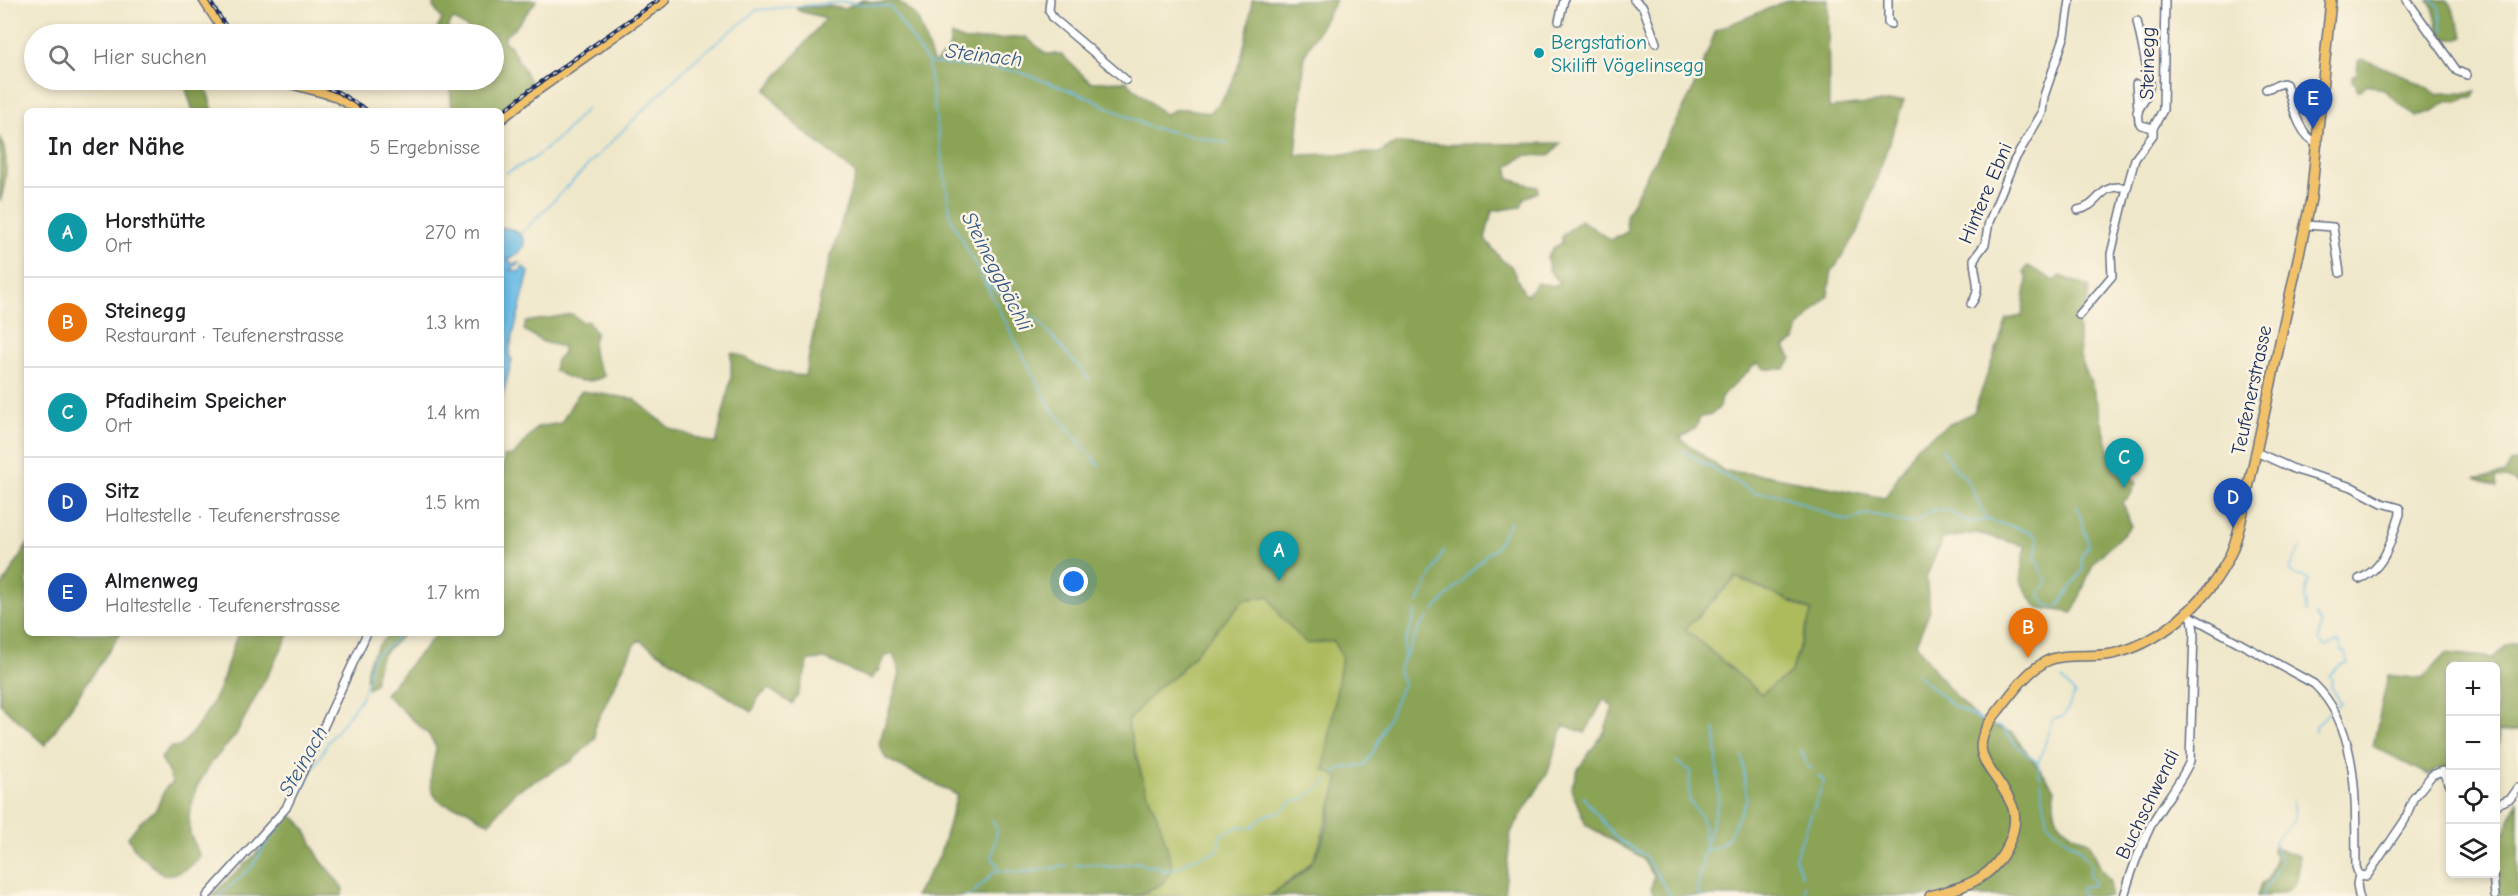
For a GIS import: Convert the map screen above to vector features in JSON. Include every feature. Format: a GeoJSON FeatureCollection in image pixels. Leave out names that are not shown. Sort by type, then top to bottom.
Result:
{"type":"FeatureCollection","features":[{"type":"Feature","properties":{"kind":"main road"},"geometry":{"type":"LineString","coordinates":[[204,0],[220,24]]}},
{"type":"Feature","properties":{"kind":"main road"},"geometry":{"type":"LineString","coordinates":[[504,116],[665,0]]}},
{"type":"Feature","properties":{"kind":"main road","name":"Teufenerstrasse"},"geometry":{"type":"LineString","coordinates":[[1930,896],[1982,876],[1997,861],[2011,837],[2014,827],[2013,808],[1986,765],[1981,745],[1984,732],[1996,713],[2027,677],[2044,663],[2061,658],[2107,654],[2130,649],[2157,635],[2189,614],[2212,584],[2229,556],[2240,525],[2306,225],[2318,143],[2331,0]]}},
{"type":"Feature","properties":{"kind":"main road"},"geometry":{"type":"LineString","coordinates":[[314,90],[333,95],[357,108]]}},
{"type":"Feature","properties":{"kind":"street"},"geometry":{"type":"LineString","coordinates":[[1050,0],[1049,10],[1053,18],[1126,80]]}},
{"type":"Feature","properties":{"kind":"street"},"geometry":{"type":"LineString","coordinates":[[1559,21],[1564,0]]}},
{"type":"Feature","properties":{"kind":"street"},"geometry":{"type":"LineString","coordinates":[[1634,0],[1642,8],[1656,43]]}},
{"type":"Feature","properties":{"kind":"street"},"geometry":{"type":"LineString","coordinates":[[1888,0],[1888,22],[1891,24]]}},
{"type":"Feature","properties":{"kind":"street","name":"Hintere Ebni"},"geometry":{"type":"LineString","coordinates":[[1971,304],[1978,286],[1974,259],[1984,244],[1989,222],[2014,161],[2042,113],[2044,96],[2065,35],[2070,0]]}},
{"type":"Feature","properties":{"kind":"street","name":"Steinegg"},"geometry":{"type":"LineString","coordinates":[[2079,315],[2112,276],[2111,254],[2135,159],[2152,135],[2153,128],[2163,110],[2165,0]]}},
{"type":"Feature","properties":{"kind":"street"},"geometry":{"type":"LineString","coordinates":[[2407,0],[2457,71],[2467,75]]}},
{"type":"Feature","properties":{"kind":"street"},"geometry":{"type":"LineString","coordinates":[[2137,21],[2150,83],[2147,96],[2138,112]]}},
{"type":"Feature","properties":{"kind":"street"},"geometry":{"type":"LineString","coordinates":[[2136,84],[2139,122],[2141,125],[2153,128]]}},
{"type":"Feature","properties":{"kind":"street"},"geometry":{"type":"LineString","coordinates":[[2266,89],[2286,84],[2300,124],[2309,137],[2318,143]]}},
{"type":"Feature","properties":{"kind":"street"},"geometry":{"type":"LineString","coordinates":[[2078,210],[2088,206],[2110,187],[2116,185],[2127,188]]}},
{"type":"Feature","properties":{"kind":"street"},"geometry":{"type":"LineString","coordinates":[[2306,225],[2333,227],[2340,273]]}},
{"type":"Feature","properties":{"kind":"street"},"geometry":{"type":"LineString","coordinates":[[2256,452],[2296,470],[2352,487],[2382,503],[2400,508],[2400,514],[2379,566],[2370,574],[2359,579]]}},
{"type":"Feature","properties":{"kind":"street"},"geometry":{"type":"LineString","coordinates":[[2189,614],[2314,684],[2322,691],[2348,741],[2352,759],[2359,896]]}},
{"type":"Feature","properties":{"kind":"street","name":"Buchschwendi"},"geometry":{"type":"LineString","coordinates":[[2124,896],[2152,825],[2190,761],[2194,632],[2189,614]]}},
{"type":"Feature","properties":{"kind":"street"},"geometry":{"type":"LineString","coordinates":[[207,896],[285,808],[366,636]]}},
{"type":"Feature","properties":{"kind":"street"},"geometry":{"type":"LineString","coordinates":[[2359,875],[2367,876],[2373,868],[2405,820],[2413,799],[2432,775],[2442,771],[2446,777]]}},
{"type":"Feature","properties":{"kind":"street"},"geometry":{"type":"LineString","coordinates":[[2500,803],[2511,798],[2518,788]]}},
{"type":"Feature","properties":{"kind":"street"},"geometry":{"type":"LineString","coordinates":[[2493,878],[2495,896]]}},
{"type":"Feature","properties":{"kind":"green space"},"geometry":{"type":"Polygon","coordinates":[[[434,0],[537,0],[515,28],[505,36],[504,42],[504,24],[461,24],[453,19],[450,24],[440,24],[442,19],[433,7],[434,0]]]}},
{"type":"Feature","properties":{"kind":"green space"},"geometry":{"type":"Polygon","coordinates":[[[863,0],[879,3],[897,0],[917,17],[934,64],[949,49],[951,35],[965,41],[1026,37],[1046,54],[1061,54],[1090,82],[1126,81],[1165,115],[1180,109],[1209,113],[1219,103],[1240,61],[1252,0],[1336,0],[1305,54],[1296,155],[1379,153],[1395,143],[1412,145],[1561,143],[1549,156],[1526,155],[1508,166],[1509,179],[1538,187],[1538,192],[1524,198],[1521,207],[1492,211],[1485,239],[1502,260],[1511,266],[1527,295],[1537,283],[1555,286],[1559,282],[1549,270],[1547,257],[1553,248],[1562,243],[1562,236],[1581,220],[1611,240],[1627,232],[1626,216],[1690,96],[1716,30],[1789,0],[1828,0],[1829,108],[1904,100],[1858,232],[1832,271],[1828,295],[1798,329],[1795,341],[1785,347],[1792,359],[1784,369],[1765,369],[1757,363],[1721,397],[1719,408],[1708,416],[1700,417],[1696,428],[1680,438],[1724,471],[1766,475],[1885,498],[1916,447],[1946,426],[1974,412],[2007,319],[2022,316],[2027,279],[2024,272],[2028,266],[2055,281],[2060,276],[2089,287],[2087,305],[2078,316],[2080,357],[2093,388],[2115,472],[2128,472],[2136,483],[2130,496],[2123,502],[2131,526],[2094,562],[2073,613],[2036,607],[2020,580],[2025,546],[1977,533],[1942,539],[1926,578],[1930,611],[1916,644],[1945,684],[1981,722],[2012,733],[2055,789],[2055,809],[2060,824],[2072,834],[2090,843],[2101,869],[2110,881],[2110,896],[1654,896],[1651,888],[1654,876],[1641,857],[1586,825],[1571,789],[1578,769],[1604,732],[1613,707],[1604,699],[1585,733],[1564,725],[1548,772],[1511,832],[1504,896],[1269,896],[1304,871],[1318,851],[1326,831],[1339,778],[1324,770],[1342,657],[1333,641],[1307,644],[1281,617],[1269,596],[1244,600],[1173,678],[1159,686],[1127,722],[1145,788],[1160,823],[1173,868],[1162,884],[1136,896],[915,896],[939,857],[957,795],[886,759],[879,744],[900,674],[893,654],[884,657],[878,671],[870,679],[825,659],[809,660],[798,695],[792,704],[769,689],[759,697],[752,712],[639,640],[634,645],[595,726],[595,739],[572,761],[516,791],[489,823],[462,808],[442,803],[432,791],[431,784],[436,747],[429,735],[385,694],[434,636],[504,636],[504,456],[514,455],[537,427],[561,423],[582,391],[634,399],[671,429],[716,444],[731,378],[731,353],[772,369],[805,376],[823,283],[856,174],[795,124],[766,90],[826,18],[799,11],[796,8],[829,6],[844,9],[863,0]],[[1736,577],[1685,629],[1761,694],[1791,673],[1812,611],[1736,577]]]}},
{"type":"Feature","properties":{"kind":"green space"},"geometry":{"type":"Polygon","coordinates":[[[2428,0],[2448,0],[2464,36],[2444,39],[2428,0]]]}},
{"type":"Feature","properties":{"kind":"green space"},"geometry":{"type":"Polygon","coordinates":[[[504,42],[510,45],[530,81],[527,89],[504,108],[452,108],[450,90],[504,90],[504,42]]]}},
{"type":"Feature","properties":{"kind":"green space"},"geometry":{"type":"Polygon","coordinates":[[[2362,59],[2403,75],[2438,95],[2475,91],[2473,98],[2468,97],[2458,102],[2448,101],[2435,110],[2416,117],[2385,91],[2368,84],[2357,90],[2356,84],[2352,81],[2352,75],[2357,74],[2358,61],[2362,59]]]}},
{"type":"Feature","properties":{"kind":"green space"},"geometry":{"type":"Polygon","coordinates":[[[186,90],[207,90],[212,108],[192,108],[186,90]]]}},
{"type":"Feature","properties":{"kind":"green space"},"geometry":{"type":"Polygon","coordinates":[[[0,136],[5,152],[6,169],[0,202],[0,136]]]}},
{"type":"Feature","properties":{"kind":"green space"},"geometry":{"type":"Polygon","coordinates":[[[572,314],[582,322],[588,321],[596,333],[593,344],[594,355],[605,376],[585,381],[560,374],[554,370],[556,360],[563,353],[563,347],[543,342],[524,330],[526,322],[572,314]]]}},
{"type":"Feature","properties":{"kind":"green space"},"geometry":{"type":"Polygon","coordinates":[[[2518,461],[2517,484],[2507,477],[2496,478],[2497,487],[2475,478],[2505,473],[2511,463],[2518,461]]]}},
{"type":"Feature","properties":{"kind":"green space"},"geometry":{"type":"Polygon","coordinates":[[[24,550],[24,636],[119,636],[45,745],[0,704],[0,589],[24,550]]]}},
{"type":"Feature","properties":{"kind":"green space"},"geometry":{"type":"Polygon","coordinates":[[[1737,577],[1812,611],[1791,673],[1761,694],[1685,629],[1737,577]]]}},
{"type":"Feature","properties":{"kind":"green space"},"geometry":{"type":"Polygon","coordinates":[[[1269,596],[1281,617],[1333,641],[1342,657],[1324,769],[1339,778],[1313,860],[1300,873],[1269,896],[1136,896],[1162,884],[1160,823],[1145,788],[1127,722],[1159,685],[1173,678],[1244,600],[1269,596]]]}},
{"type":"Feature","properties":{"kind":"green space"},"geometry":{"type":"Polygon","coordinates":[[[237,636],[288,636],[235,736],[212,762],[196,788],[189,815],[190,834],[200,856],[184,870],[163,875],[134,849],[128,837],[139,823],[156,809],[166,787],[173,783],[161,758],[171,747],[180,747],[193,732],[220,687],[237,636]]]}},
{"type":"Feature","properties":{"kind":"green space"},"geometry":{"type":"Polygon","coordinates":[[[387,636],[401,636],[381,658],[375,683],[368,689],[368,666],[379,645],[387,636]]]}},
{"type":"Feature","properties":{"kind":"green space"},"geometry":{"type":"Polygon","coordinates":[[[2518,643],[2518,731],[2500,732],[2500,662],[2446,662],[2446,771],[2444,769],[2436,769],[2429,775],[2373,746],[2388,675],[2422,679],[2446,653],[2493,658],[2507,645],[2518,643]]]}},
{"type":"Feature","properties":{"kind":"green space"},"geometry":{"type":"Polygon","coordinates":[[[2518,800],[2518,896],[2498,896],[2500,844],[2518,800]]]}},
{"type":"Feature","properties":{"kind":"green space"},"geometry":{"type":"Polygon","coordinates":[[[292,816],[305,830],[320,859],[343,889],[342,896],[211,896],[260,850],[285,818],[292,816]]]}},
{"type":"Feature","properties":{"kind":"green space"},"geometry":{"type":"Polygon","coordinates":[[[2274,846],[2284,852],[2299,855],[2298,876],[2291,888],[2285,892],[2257,896],[2262,882],[2267,880],[2276,857],[2272,851],[2274,846]]]}},
{"type":"Feature","properties":{"kind":"water"},"geometry":{"type":"Polygon","coordinates":[[[504,228],[517,232],[524,240],[521,250],[508,259],[512,264],[520,263],[511,270],[519,272],[523,267],[529,272],[510,347],[509,356],[512,360],[504,390],[504,228]]]}},
{"type":"Feature","properties":{"kind":"waterway"},"geometry":{"type":"LineString","coordinates":[[2432,0],[2440,8],[2444,31]]}},
{"type":"Feature","properties":{"kind":"waterway","name":"Steinach"},"geometry":{"type":"LineString","coordinates":[[521,234],[690,64],[757,10],[844,2],[891,7],[928,63],[1017,71],[1085,96],[1149,127],[1227,143]]}},
{"type":"Feature","properties":{"kind":"waterway","name":"Steineggbächli"},"geometry":{"type":"LineString","coordinates":[[928,65],[951,219],[1051,408],[1100,467]]}},
{"type":"Feature","properties":{"kind":"waterway"},"geometry":{"type":"LineString","coordinates":[[506,173],[535,158],[562,135],[587,108]]}},
{"type":"Feature","properties":{"kind":"waterway"},"geometry":{"type":"LineString","coordinates":[[985,283],[1038,320],[1090,380]]}},
{"type":"Feature","properties":{"kind":"waterway"},"geometry":{"type":"LineString","coordinates":[[1942,449],[1951,464],[1967,480],[1987,519]]}},
{"type":"Feature","properties":{"kind":"waterway"},"geometry":{"type":"LineString","coordinates":[[1683,451],[1755,493],[1779,494],[1846,521],[1869,514],[1891,518],[1896,522],[1914,523],[1933,510],[1949,511],[1967,522],[1987,520],[2029,531],[2038,539],[2035,558],[2048,584],[2040,591],[2041,598],[2047,606],[2058,607],[2083,569],[2081,557],[2089,545],[2077,506]]}},
{"type":"Feature","properties":{"kind":"waterway"},"geometry":{"type":"LineString","coordinates":[[1434,611],[1488,553],[1495,549],[1510,521]]}},
{"type":"Feature","properties":{"kind":"waterway"},"geometry":{"type":"LineString","coordinates":[[2300,548],[2289,570],[2292,574],[2309,579],[2304,597],[2307,612]]}},
{"type":"Feature","properties":{"kind":"waterway"},"geometry":{"type":"LineString","coordinates":[[1418,603],[1444,550]]}},
{"type":"Feature","properties":{"kind":"waterway"},"geometry":{"type":"LineString","coordinates":[[1404,656],[1404,646],[1416,611]]}},
{"type":"Feature","properties":{"kind":"waterway"},"geometry":{"type":"LineString","coordinates":[[2315,615],[2321,624],[2319,641]]}},
{"type":"Feature","properties":{"kind":"waterway"},"geometry":{"type":"LineString","coordinates":[[1334,774],[1339,769],[1364,765],[1374,751],[1403,684],[1398,671],[1420,627],[1429,617]]}},
{"type":"Feature","properties":{"kind":"waterway","name":"Steinach"},"geometry":{"type":"LineString","coordinates":[[219,896],[251,868],[287,818],[328,742],[360,700],[369,677],[373,657],[397,636]]}},
{"type":"Feature","properties":{"kind":"waterway"},"geometry":{"type":"LineString","coordinates":[[2321,643],[2325,647],[2339,642],[2342,651],[2345,651],[2347,663],[2340,665],[2329,676],[2332,680],[2331,686],[2341,703],[2335,707]]}},
{"type":"Feature","properties":{"kind":"waterway"},"geometry":{"type":"LineString","coordinates":[[1917,674],[1953,706],[1983,721]]}},
{"type":"Feature","properties":{"kind":"waterway"},"geometry":{"type":"LineString","coordinates":[[2062,679],[2075,694],[2062,717],[2051,721],[2038,763],[2047,822],[2066,840],[2079,848],[2091,865],[2089,874],[2094,880],[2093,885],[2082,887],[2083,896]]}},
{"type":"Feature","properties":{"kind":"waterway"},"geometry":{"type":"LineString","coordinates":[[2316,732],[2316,726],[2329,712]]}},
{"type":"Feature","properties":{"kind":"waterway"},"geometry":{"type":"LineString","coordinates":[[1996,726],[2003,728],[2015,744],[2037,762]]}},
{"type":"Feature","properties":{"kind":"waterway"},"geometry":{"type":"LineString","coordinates":[[1701,896],[1697,891],[1704,850],[1719,799],[1715,728]]}},
{"type":"Feature","properties":{"kind":"waterway"},"geometry":{"type":"LineString","coordinates":[[1801,750],[1807,765],[1812,769]]}},
{"type":"Feature","properties":{"kind":"waterway"},"geometry":{"type":"LineString","coordinates":[[1705,850],[1720,846],[1728,838],[1747,799],[1742,756]]}},
{"type":"Feature","properties":{"kind":"waterway"},"geometry":{"type":"LineString","coordinates":[[1676,761],[1690,771],[1689,800],[1702,819],[1705,841]]}},
{"type":"Feature","properties":{"kind":"waterway"},"geometry":{"type":"LineString","coordinates":[[1802,876],[1795,857],[1824,781],[1818,775]]}},
{"type":"Feature","properties":{"kind":"waterway"},"geometry":{"type":"LineString","coordinates":[[1075,865],[1093,864],[1112,867],[1139,862],[1145,866],[1158,866],[1163,871],[1180,867],[1189,860],[1218,851],[1221,835],[1241,826],[1252,828],[1264,817],[1272,813],[1279,813],[1293,801],[1301,801],[1329,780]]}},
{"type":"Feature","properties":{"kind":"waterway"},"geometry":{"type":"LineString","coordinates":[[1583,797],[1616,838],[1644,855],[1671,896]]}},
{"type":"Feature","properties":{"kind":"waterway"},"geometry":{"type":"LineString","coordinates":[[2261,896],[2281,862],[2274,841],[2293,821],[2295,816],[2293,799]]}},
{"type":"Feature","properties":{"kind":"waterway"},"geometry":{"type":"LineString","coordinates":[[992,819],[997,830],[992,857],[999,869]]}},
{"type":"Feature","properties":{"kind":"waterway"},"geometry":{"type":"LineString","coordinates":[[965,896],[973,894],[994,871],[1026,872],[1067,866]]}},
{"type":"Feature","properties":{"kind":"waterway"},"geometry":{"type":"LineString","coordinates":[[1804,896],[1805,885]]}},
{"type":"Feature","properties":{"kind":"railway"},"geometry":{"type":"LineString","coordinates":[[209,0],[225,24]]}},
{"type":"Feature","properties":{"kind":"railway"},"geometry":{"type":"LineString","coordinates":[[504,111],[658,0]]}},
{"type":"Feature","properties":{"kind":"railway"},"geometry":{"type":"LineString","coordinates":[[332,90],[363,108]]}},
{"type":"Feature","properties":{"kind":"place","name":"Bergstation Skilift Vögelinsegg"},"geometry":{"type":"Point","coordinates":[1539,53]}},
{"type":"Feature","properties":{"kind":"place","name":"Almenweg"},"geometry":{"type":"Point","coordinates":[2313,129]}},
{"type":"Feature","properties":{"kind":"place","name":"Pfadiheim Speicher"},"geometry":{"type":"Point","coordinates":[2124,488]}},
{"type":"Feature","properties":{"kind":"place","name":"Sitz"},"geometry":{"type":"Point","coordinates":[2233,528]}},
{"type":"Feature","properties":{"kind":"place","name":"Horsthütte"},"geometry":{"type":"Point","coordinates":[1279,581]}},
{"type":"Feature","properties":{"kind":"place","name":"Steinegg"},"geometry":{"type":"Point","coordinates":[2028,658]}}]}
